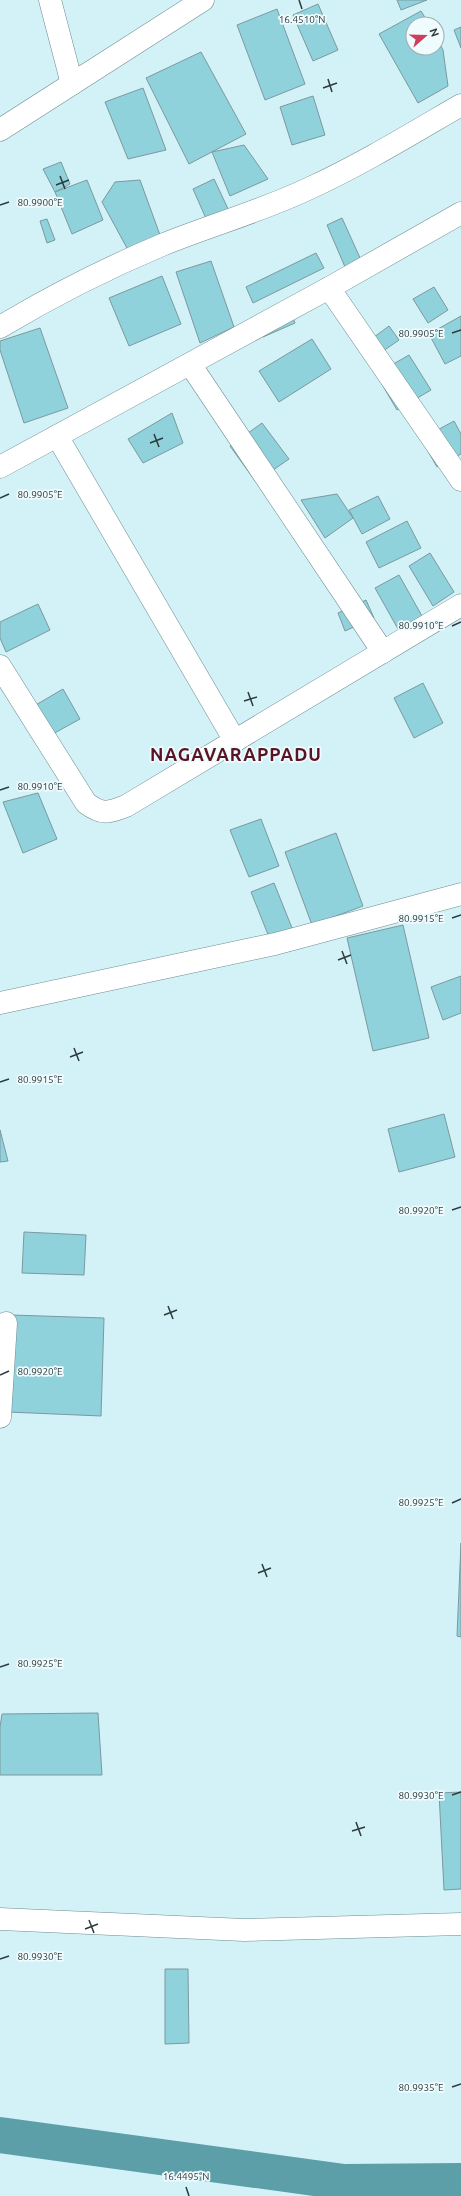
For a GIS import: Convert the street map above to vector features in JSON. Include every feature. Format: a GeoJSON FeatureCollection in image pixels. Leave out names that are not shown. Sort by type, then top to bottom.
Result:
{"type":"FeatureCollection","features":[{"type":"Feature","properties":{"kind":"main road"},"geometry":{"type":"LineString","coordinates":[[50,0],[72,84]]}},
{"type":"Feature","properties":{"kind":"main road"},"geometry":{"type":"LineString","coordinates":[[0,130],[203,0]]}},
{"type":"Feature","properties":{"kind":"main road"},"geometry":{"type":"LineString","coordinates":[[0,327],[25,312],[112,268],[163,245],[309,189],[379,153],[461,105]]}},
{"type":"Feature","properties":{"kind":"main road"},"geometry":{"type":"LineString","coordinates":[[0,467],[329,288],[461,213]]}},
{"type":"Feature","properties":{"kind":"main road"},"geometry":{"type":"LineString","coordinates":[[329,288],[461,480]]}},
{"type":"Feature","properties":{"kind":"main road"},"geometry":{"type":"LineString","coordinates":[[190,364],[383,652]]}},
{"type":"Feature","properties":{"kind":"main road"},"geometry":{"type":"LineString","coordinates":[[57,436],[235,741]]}},
{"type":"Feature","properties":{"kind":"main road"},"geometry":{"type":"LineString","coordinates":[[0,666],[86,803],[97,811],[109,812],[126,806],[461,605]]}},
{"type":"Feature","properties":{"kind":"main road"},"geometry":{"type":"LineString","coordinates":[[0,1003],[275,944],[461,894]]}},
{"type":"Feature","properties":{"kind":"main road"},"geometry":{"type":"LineString","coordinates":[[0,1417],[6,1323]]}},
{"type":"Feature","properties":{"kind":"main road"},"geometry":{"type":"LineString","coordinates":[[0,1920],[244,1930],[461,1924]]}},
{"type":"Feature","properties":{"kind":"building"},"geometry":{"type":"Polygon","coordinates":[[[397,0],[427,0],[401,10],[397,0]]]}},
{"type":"Feature","properties":{"kind":"building"},"geometry":{"type":"Polygon","coordinates":[[[318,4],[338,50],[313,61],[293,15],[318,4]]]}},
{"type":"Feature","properties":{"kind":"building"},"geometry":{"type":"Polygon","coordinates":[[[277,9],[305,84],[265,100],[237,25],[277,9]]]}},
{"type":"Feature","properties":{"kind":"building"},"geometry":{"type":"Polygon","coordinates":[[[421,11],[424,16],[412,16],[421,11]]]}},
{"type":"Feature","properties":{"kind":"building"},"geometry":{"type":"Polygon","coordinates":[[[405,20],[405,56],[444,56],[448,86],[418,103],[379,34],[405,20]]]}},
{"type":"Feature","properties":{"kind":"building"},"geometry":{"type":"Polygon","coordinates":[[[461,27],[461,48],[454,30],[461,27]]]}},
{"type":"Feature","properties":{"kind":"building"},"geometry":{"type":"Polygon","coordinates":[[[201,52],[246,134],[189,164],[146,78],[201,52]]]}},
{"type":"Feature","properties":{"kind":"building"},"geometry":{"type":"Polygon","coordinates":[[[143,88],[166,150],[128,159],[105,102],[143,88]]]}},
{"type":"Feature","properties":{"kind":"building"},"geometry":{"type":"Polygon","coordinates":[[[313,96],[325,135],[292,145],[280,107],[313,96]]]}},
{"type":"Feature","properties":{"kind":"building"},"geometry":{"type":"Polygon","coordinates":[[[244,145],[268,179],[230,196],[212,152],[244,145]]]}},
{"type":"Feature","properties":{"kind":"building"},"geometry":{"type":"Polygon","coordinates":[[[61,162],[70,184],[55,192],[43,169],[61,162]]]}},
{"type":"Feature","properties":{"kind":"building"},"geometry":{"type":"Polygon","coordinates":[[[214,179],[230,213],[208,223],[193,189],[214,179]]]}},
{"type":"Feature","properties":{"kind":"building"},"geometry":{"type":"Polygon","coordinates":[[[87,180],[103,220],[72,234],[55,192],[87,180]]]}},
{"type":"Feature","properties":{"kind":"building"},"geometry":{"type":"Polygon","coordinates":[[[140,180],[160,235],[128,250],[102,202],[115,182],[140,180]]]}},
{"type":"Feature","properties":{"kind":"building"},"geometry":{"type":"Polygon","coordinates":[[[342,218],[361,260],[345,267],[327,225],[342,218]]]}},
{"type":"Feature","properties":{"kind":"building"},"geometry":{"type":"Polygon","coordinates":[[[47,219],[55,240],[47,243],[40,221],[47,219]]]}},
{"type":"Feature","properties":{"kind":"building"},"geometry":{"type":"Polygon","coordinates":[[[316,253],[324,268],[253,303],[246,287],[316,253]]]}},
{"type":"Feature","properties":{"kind":"building"},"geometry":{"type":"Polygon","coordinates":[[[211,261],[234,327],[200,343],[176,272],[211,261]]]}},
{"type":"Feature","properties":{"kind":"building"},"geometry":{"type":"Polygon","coordinates":[[[162,276],[181,324],[129,346],[109,298],[162,276]]]}},
{"type":"Feature","properties":{"kind":"building"},"geometry":{"type":"Polygon","coordinates":[[[434,287],[448,310],[428,323],[413,299],[434,287]]]}},
{"type":"Feature","properties":{"kind":"building"},"geometry":{"type":"Polygon","coordinates":[[[291,313],[295,323],[263,337],[259,328],[291,313]]]}},
{"type":"Feature","properties":{"kind":"building"},"geometry":{"type":"Polygon","coordinates":[[[461,316],[461,356],[445,364],[429,334],[461,316]]]}},
{"type":"Feature","properties":{"kind":"building"},"geometry":{"type":"Polygon","coordinates":[[[389,326],[399,340],[376,356],[366,343],[389,326]]]}},
{"type":"Feature","properties":{"kind":"building"},"geometry":{"type":"Polygon","coordinates":[[[40,328],[68,408],[24,423],[0,350],[0,341],[40,328]]]}},
{"type":"Feature","properties":{"kind":"building"},"geometry":{"type":"Polygon","coordinates":[[[312,339],[331,369],[279,402],[259,371],[312,339]]]}},
{"type":"Feature","properties":{"kind":"building"},"geometry":{"type":"Polygon","coordinates":[[[409,355],[431,390],[397,410],[376,374],[409,355]]]}},
{"type":"Feature","properties":{"kind":"building"},"geometry":{"type":"Polygon","coordinates":[[[172,413],[183,443],[143,463],[128,439],[172,413]]]}},
{"type":"Feature","properties":{"kind":"building"},"geometry":{"type":"Polygon","coordinates":[[[454,421],[461,434],[461,454],[437,467],[421,439],[454,421]]]}},
{"type":"Feature","properties":{"kind":"building"},"geometry":{"type":"Polygon","coordinates":[[[262,423],[289,459],[256,482],[230,446],[262,423]]]}},
{"type":"Feature","properties":{"kind":"building"},"geometry":{"type":"Polygon","coordinates":[[[337,494],[353,518],[325,538],[301,500],[337,494]]]}},
{"type":"Feature","properties":{"kind":"building"},"geometry":{"type":"Polygon","coordinates":[[[378,496],[390,519],[362,534],[349,510],[378,496]]]}},
{"type":"Feature","properties":{"kind":"building"},"geometry":{"type":"Polygon","coordinates":[[[407,521],[421,548],[379,568],[366,542],[407,521]]]}},
{"type":"Feature","properties":{"kind":"building"},"geometry":{"type":"Polygon","coordinates":[[[430,553],[454,592],[433,606],[409,566],[430,553]]]}},
{"type":"Feature","properties":{"kind":"building"},"geometry":{"type":"Polygon","coordinates":[[[399,575],[422,616],[398,629],[375,588],[399,575]]]}},
{"type":"Feature","properties":{"kind":"building"},"geometry":{"type":"Polygon","coordinates":[[[366,600],[374,618],[345,631],[338,613],[366,600]]]}},
{"type":"Feature","properties":{"kind":"building"},"geometry":{"type":"Polygon","coordinates":[[[38,604],[50,630],[6,652],[0,638],[0,622],[38,604]]]}},
{"type":"Feature","properties":{"kind":"building"},"geometry":{"type":"Polygon","coordinates":[[[423,683],[443,723],[414,738],[394,698],[423,683]]]}},
{"type":"Feature","properties":{"kind":"building"},"geometry":{"type":"Polygon","coordinates":[[[63,689],[80,719],[51,735],[34,706],[63,689]]]}},
{"type":"Feature","properties":{"kind":"building"},"geometry":{"type":"Polygon","coordinates":[[[38,793],[57,839],[23,853],[3,802],[38,793]]]}},
{"type":"Feature","properties":{"kind":"building"},"geometry":{"type":"Polygon","coordinates":[[[261,819],[279,866],[249,877],[230,830],[261,819]]]}},
{"type":"Feature","properties":{"kind":"building"},"geometry":{"type":"Polygon","coordinates":[[[336,833],[363,906],[312,925],[285,852],[336,833]]]}},
{"type":"Feature","properties":{"kind":"building"},"geometry":{"type":"Polygon","coordinates":[[[274,883],[294,933],[271,942],[251,892],[274,883]]]}},
{"type":"Feature","properties":{"kind":"building"},"geometry":{"type":"Polygon","coordinates":[[[403,925],[429,1038],[373,1051],[347,938],[403,925]]]}},
{"type":"Feature","properties":{"kind":"building"},"geometry":{"type":"Polygon","coordinates":[[[461,976],[461,1013],[443,1020],[431,987],[461,976]]]}},
{"type":"Feature","properties":{"kind":"building"},"geometry":{"type":"Polygon","coordinates":[[[444,1114],[455,1157],[399,1172],[388,1129],[444,1114]]]}},
{"type":"Feature","properties":{"kind":"building"},"geometry":{"type":"Polygon","coordinates":[[[0,1130],[8,1161],[0,1162],[0,1130]]]}},
{"type":"Feature","properties":{"kind":"building"},"geometry":{"type":"Polygon","coordinates":[[[24,1232],[86,1235],[84,1275],[22,1273],[24,1232]]]}},
{"type":"Feature","properties":{"kind":"building"},"geometry":{"type":"Polygon","coordinates":[[[11,1315],[104,1318],[101,1416],[8,1412],[11,1315]]]}},
{"type":"Feature","properties":{"kind":"building"},"geometry":{"type":"Polygon","coordinates":[[[461,1543],[461,1637],[457,1636],[461,1543]]]}},
{"type":"Feature","properties":{"kind":"building"},"geometry":{"type":"Polygon","coordinates":[[[98,1713],[102,1775],[0,1775],[0,1727],[2,1714],[98,1713]]]}},
{"type":"Feature","properties":{"kind":"building"},"geometry":{"type":"Polygon","coordinates":[[[461,1792],[461,1889],[444,1890],[439,1793],[461,1792]]]}},
{"type":"Feature","properties":{"kind":"building"},"geometry":{"type":"Polygon","coordinates":[[[165,1969],[188,1969],[189,2043],[165,2044],[165,1969]]]}},
{"type":"Feature","properties":{"kind":"waterway"},"geometry":{"type":"LineString","coordinates":[[0,2135],[344,2182],[461,2181]]}},
{"type":"Feature","properties":{"kind":"district","name":"NAGAVARAPPADU"},"geometry":{"type":"Point","coordinates":[236,754]}}]}
